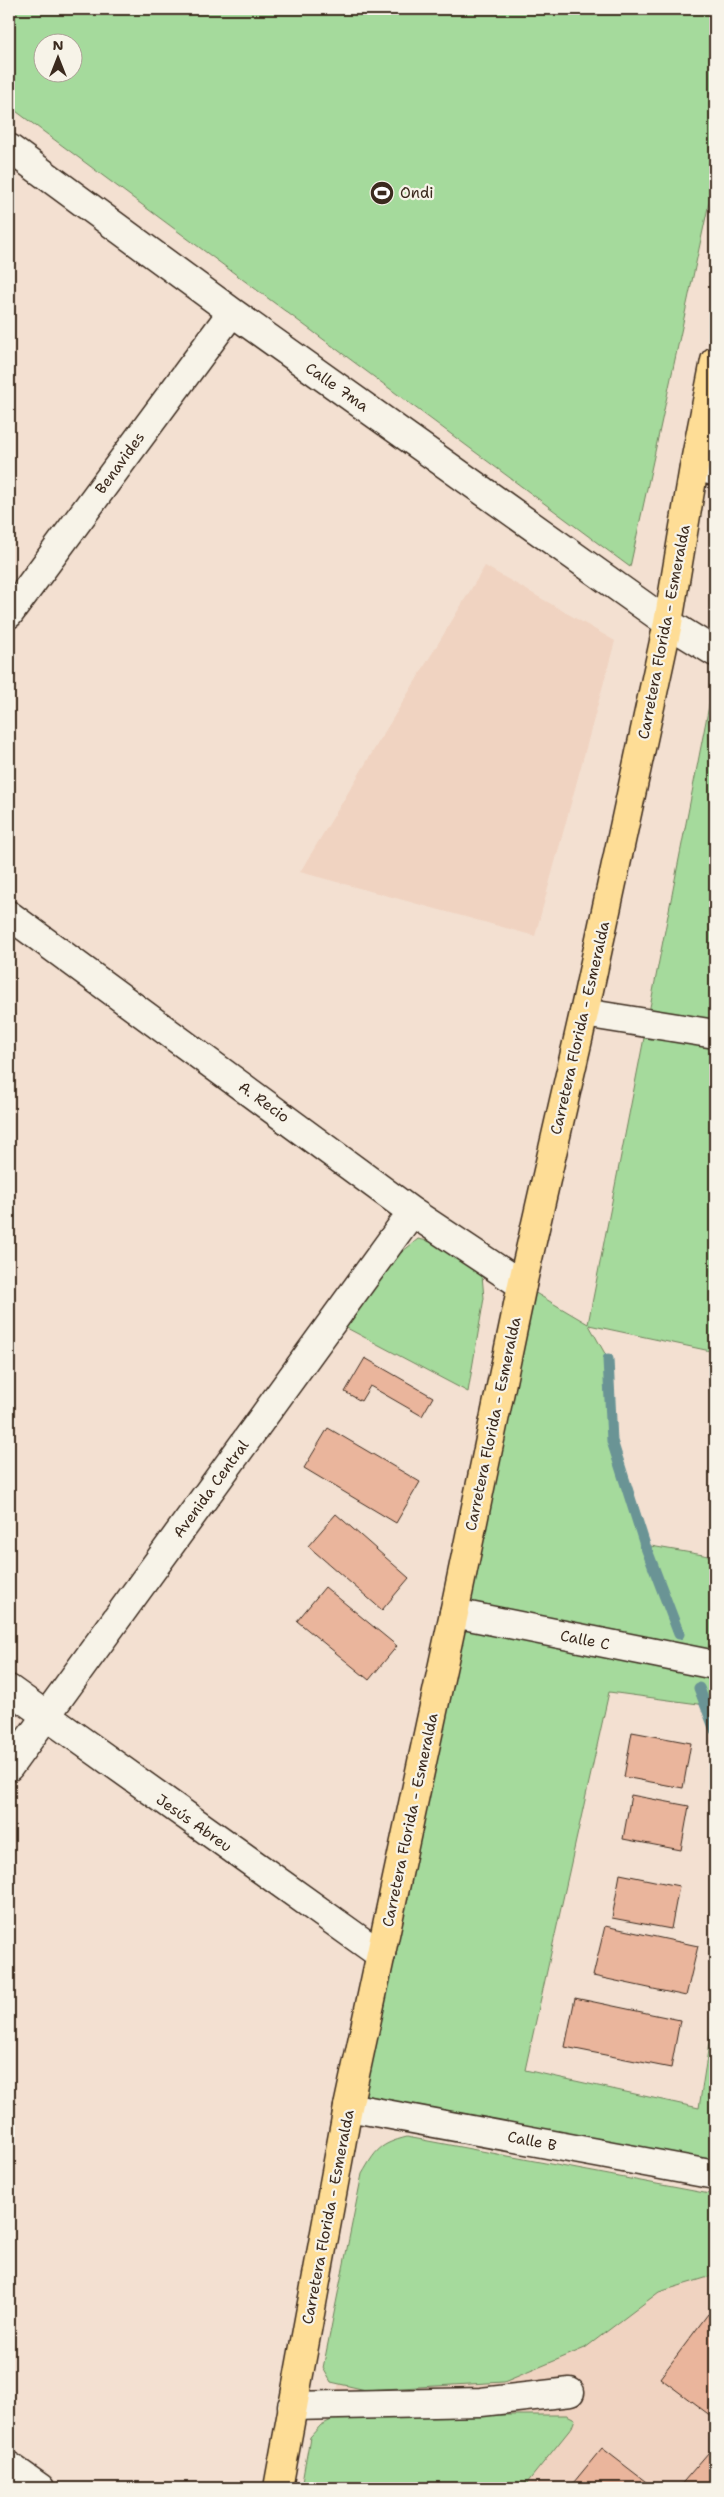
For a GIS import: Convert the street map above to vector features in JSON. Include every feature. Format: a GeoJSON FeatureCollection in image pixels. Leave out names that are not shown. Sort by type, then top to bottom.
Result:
{"type":"FeatureCollection","features":[{"type":"Feature","properties":{"kind":"main road","name":"Carretera Florida - Esmeralda"},"geometry":{"type":"LineString","coordinates":[[278,2488],[348,2107],[522,1285],[584,1013],[668,623],[705,469],[715,361]]}},
{"type":"Feature","properties":{"kind":"street","name":"Calle 7ma"},"geometry":{"type":"LineString","coordinates":[[9,148],[232,312],[668,623],[715,652]]}},
{"type":"Feature","properties":{"kind":"street","name":"Benavides"},"geometry":{"type":"LineString","coordinates":[[9,614],[232,312]]}},
{"type":"Feature","properties":{"kind":"street","name":"A. Recio"},"geometry":{"type":"LineString","coordinates":[[9,915],[412,1212],[522,1285]]}},
{"type":"Feature","properties":{"kind":"street"},"geometry":{"type":"LineString","coordinates":[[584,1013],[715,1034]]}},
{"type":"Feature","properties":{"kind":"street","name":"Avenida Central"},"geometry":{"type":"LineString","coordinates":[[9,1767],[412,1212]]}},
{"type":"Feature","properties":{"kind":"street","name":"Calle C"},"geometry":{"type":"LineString","coordinates":[[454,1613],[715,1665]]}},
{"type":"Feature","properties":{"kind":"street","name":"Jesús Abreu"},"geometry":{"type":"LineString","coordinates":[[9,1689],[45,1717],[381,1955]]}},
{"type":"Feature","properties":{"kind":"street","name":"Calle B"},"geometry":{"type":"LineString","coordinates":[[348,2107],[715,2176]]}},
{"type":"Feature","properties":{"kind":"street"},"geometry":{"type":"LineString","coordinates":[[292,2406],[481,2402],[570,2392]]}},
{"type":"Feature","properties":{"kind":"street"},"geometry":{"type":"LineString","coordinates":[[9,2466],[40,2488]]}},
{"type":"Feature","properties":{"kind":"shaded area"},"geometry":{"type":"Polygon","coordinates":[[[485,566],[615,641],[535,936],[300,872],[485,566]]]}},
{"type":"Feature","properties":{"kind":"shaded area"},"geometry":{"type":"Polygon","coordinates":[[[383,2156],[715,2218],[715,2488],[318,2488],[383,2156]]]}},
{"type":"Feature","properties":{"kind":"green space"},"geometry":{"type":"Polygon","coordinates":[[[9,9],[715,9],[715,175],[630,567],[9,106],[9,9]]]}},
{"type":"Feature","properties":{"kind":"green space"},"geometry":{"type":"Polygon","coordinates":[[[715,675],[715,1352],[589,1325],[608,1359],[612,1441],[645,1545],[715,1557],[715,1730],[706,1705],[609,1692],[525,2070],[699,2108],[715,2005],[715,2181],[348,2107],[522,1285],[588,1324],[715,675]]]}},
{"type":"Feature","properties":{"kind":"green space"},"geometry":{"type":"Polygon","coordinates":[[[418,1239],[438,1243],[482,1275],[484,1298],[468,1392],[343,1326],[397,1256],[418,1239]]]}},
{"type":"Feature","properties":{"kind":"green space"},"geometry":{"type":"Polygon","coordinates":[[[407,2137],[715,2195],[715,2275],[659,2292],[585,2348],[504,2382],[366,2390],[331,2382],[323,2368],[362,2174],[379,2149],[390,2142],[407,2137]]]}},
{"type":"Feature","properties":{"kind":"green space"},"geometry":{"type":"Polygon","coordinates":[[[342,2415],[567,2415],[575,2419],[572,2427],[527,2483],[529,2488],[301,2488],[310,2437],[321,2425],[342,2415]]]}},
{"type":"Feature","properties":{"kind":"building"},"geometry":{"type":"Polygon","coordinates":[[[365,1358],[433,1397],[422,1416],[370,1386],[361,1401],[345,1392],[365,1358]]]}},
{"type":"Feature","properties":{"kind":"building"},"geometry":{"type":"Polygon","coordinates":[[[328,1428],[420,1482],[396,1523],[304,1468],[328,1428]]]}},
{"type":"Feature","properties":{"kind":"building"},"geometry":{"type":"Polygon","coordinates":[[[336,1514],[409,1578],[382,1610],[308,1546],[336,1514]]]}},
{"type":"Feature","properties":{"kind":"building"},"geometry":{"type":"Polygon","coordinates":[[[325,1587],[397,1646],[369,1680],[297,1621],[325,1587]]]}},
{"type":"Feature","properties":{"kind":"building"},"geometry":{"type":"Polygon","coordinates":[[[632,1732],[691,1743],[683,1788],[624,1777],[632,1732]]]}},
{"type":"Feature","properties":{"kind":"building"},"geometry":{"type":"Polygon","coordinates":[[[631,1795],[689,1806],[681,1850],[623,1839],[631,1795]]]}},
{"type":"Feature","properties":{"kind":"building"},"geometry":{"type":"Polygon","coordinates":[[[620,1874],[679,1886],[671,1929],[612,1918],[620,1874]]]}},
{"type":"Feature","properties":{"kind":"building"},"geometry":{"type":"Polygon","coordinates":[[[605,1926],[698,1946],[686,1996],[593,1976],[605,1926]]]}},
{"type":"Feature","properties":{"kind":"building"},"geometry":{"type":"Polygon","coordinates":[[[575,1998],[680,2020],[671,2068],[565,2047],[575,1998]]]}},
{"type":"Feature","properties":{"kind":"building"},"geometry":{"type":"Polygon","coordinates":[[[708,2314],[715,2320],[715,2419],[660,2378],[708,2314]]]}},
{"type":"Feature","properties":{"kind":"building"},"geometry":{"type":"Polygon","coordinates":[[[715,2445],[715,2488],[678,2488],[715,2445]]]}},
{"type":"Feature","properties":{"kind":"building"},"geometry":{"type":"Polygon","coordinates":[[[602,2448],[654,2488],[569,2488],[602,2448]]]}},
{"type":"Feature","properties":{"kind":"waterway"},"geometry":{"type":"LineString","coordinates":[[608,1359],[612,1441],[645,1545],[679,1634]]}},
{"type":"Feature","properties":{"kind":"waterway"},"geometry":{"type":"LineString","coordinates":[[699,1688],[715,1730]]}},
{"type":"Feature","properties":{"kind":"place","name":"Ondi"},"geometry":{"type":"Point","coordinates":[382,193]}}]}
